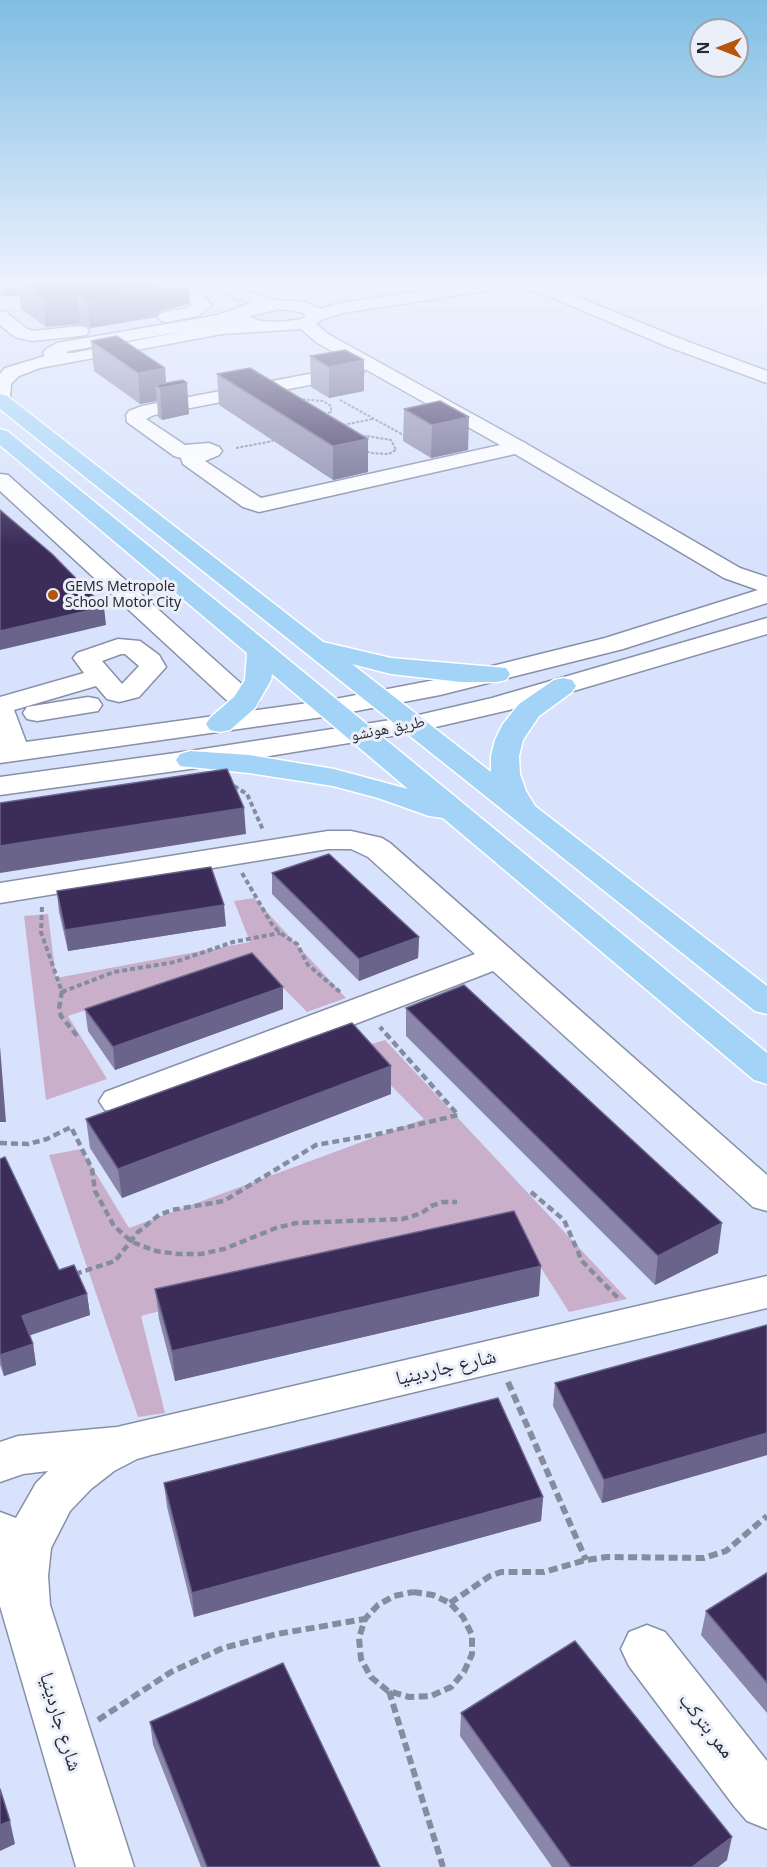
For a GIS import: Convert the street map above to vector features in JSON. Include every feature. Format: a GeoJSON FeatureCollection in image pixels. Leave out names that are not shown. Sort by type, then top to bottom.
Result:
{"type":"FeatureCollection","features":[{"type":"Feature","properties":{"kind":"main road"},"geometry":{"type":"LineString","coordinates":[[0,400],[410,725],[522,809],[767,1003]]}},
{"type":"Feature","properties":{"kind":"main road"},"geometry":{"type":"LineString","coordinates":[[0,435],[767,1072]]}},
{"type":"Feature","properties":{"kind":"main road"},"geometry":{"type":"LineString","coordinates":[[304,640],[349,656],[391,666],[461,674],[497,674]]}},
{"type":"Feature","properties":{"kind":"main road"},"geometry":{"type":"LineString","coordinates":[[220,724],[245,702],[258,680],[261,659],[259,648]]}},
{"type":"Feature","properties":{"kind":"main road"},"geometry":{"type":"LineString","coordinates":[[522,809],[511,791],[506,774],[505,756],[509,740],[517,724],[529,710],[563,686]]}},
{"type":"Feature","properties":{"kind":"main road"},"geometry":{"type":"LineString","coordinates":[[190,760],[249,764],[334,778],[388,792],[464,821]]}},
{"type":"Feature","properties":{"kind":"street"},"geometry":{"type":"LineString","coordinates":[[0,400],[2,382],[14,371]]}},
{"type":"Feature","properties":{"kind":"street"},"geometry":{"type":"LineString","coordinates":[[352,371],[149,410],[136,415],[137,422],[181,452],[211,450],[190,460],[251,502],[260,505],[518,447]]}},
{"type":"Feature","properties":{"kind":"street"},"geometry":{"type":"LineString","coordinates":[[380,371],[518,447],[732,573],[767,585]]}},
{"type":"Feature","properties":{"kind":"street"},"geometry":{"type":"LineString","coordinates":[[751,371],[767,377]]}},
{"type":"Feature","properties":{"kind":"street"},"geometry":{"type":"LineString","coordinates":[[0,480],[245,702]]}},
{"type":"Feature","properties":{"kind":"street"},"geometry":{"type":"LineString","coordinates":[[732,573],[767,579]]}},
{"type":"Feature","properties":{"kind":"street","name":"طريق هونشو"},"geometry":{"type":"LineString","coordinates":[[3,721],[173,730],[379,700],[497,674],[614,644],[767,596]]}},
{"type":"Feature","properties":{"kind":"street","name":"طريق هونشو"},"geometry":{"type":"LineString","coordinates":[[0,786],[362,735],[410,725],[499,704],[767,626]]}},
{"type":"Feature","properties":{"kind":"street"},"geometry":{"type":"LineString","coordinates":[[3,721],[55,668]]}},
{"type":"Feature","properties":{"kind":"street"},"geometry":{"type":"LineString","coordinates":[[3,721],[0,708],[4,704],[99,674]]}},
{"type":"Feature","properties":{"kind":"street"},"geometry":{"type":"LineString","coordinates":[[3,721],[88,705]]}},
{"type":"Feature","properties":{"kind":"street"},"geometry":{"type":"LineString","coordinates":[[173,730],[192,733],[203,741],[202,752],[190,760]]}},
{"type":"Feature","properties":{"kind":"street"},"geometry":{"type":"LineString","coordinates":[[0,893],[339,839],[371,845],[767,1197]]}},
{"type":"Feature","properties":{"kind":"street"},"geometry":{"type":"LineString","coordinates":[[118,1101],[498,957]]}},
{"type":"Feature","properties":{"kind":"street","name":"شارع جاردينيا"},"geometry":{"type":"LineString","coordinates":[[0,1463],[18,1455],[125,1443],[497,1356],[635,1321],[767,1292]]}},
{"type":"Feature","properties":{"kind":"street","name":"شارع جاردينيا"},"geometry":{"type":"LineString","coordinates":[[105,1867],[25,1605],[22,1576],[27,1548],[38,1521],[54,1497],[82,1469],[98,1457],[125,1443]]}},
{"type":"Feature","properties":{"kind":"street","name":"شارع جاردينيا"},"geometry":{"type":"LineString","coordinates":[[0,1533],[22,1576]]}},
{"type":"Feature","properties":{"kind":"street","name":"ممر بتركب"},"geometry":{"type":"LineString","coordinates":[[647,1650],[767,1802]]}},
{"type":"Feature","properties":{"kind":"path"},"geometry":{"type":"LineString","coordinates":[[304,399],[322,401],[331,406],[331,412],[328,414],[310,415],[293,411],[288,404],[293,400],[304,399]]}},
{"type":"Feature","properties":{"kind":"path"},"geometry":{"type":"LineString","coordinates":[[340,400],[402,436],[412,437]]}},
{"type":"Feature","properties":{"kind":"path"},"geometry":{"type":"LineString","coordinates":[[308,422],[310,415]]}},
{"type":"Feature","properties":{"kind":"path"},"geometry":{"type":"LineString","coordinates":[[339,426],[373,419]]}},
{"type":"Feature","properties":{"kind":"path"},"geometry":{"type":"LineString","coordinates":[[367,436],[386,438],[395,444],[396,450],[384,454],[361,451],[351,443],[356,438],[367,436]]}},
{"type":"Feature","properties":{"kind":"path"},"geometry":{"type":"LineString","coordinates":[[236,448],[273,440],[278,442]]}},
{"type":"Feature","properties":{"kind":"path"},"geometry":{"type":"LineString","coordinates":[[229,784],[247,794],[271,850]]}},
{"type":"Feature","properties":{"kind":"path"},"geometry":{"type":"LineString","coordinates":[[73,1275],[116,1261],[138,1232],[159,1215],[172,1210],[224,1201],[316,1145],[378,1134],[458,1115],[379,1026],[308,965],[297,944],[280,933],[271,923],[250,890],[234,856]]}},
{"type":"Feature","properties":{"kind":"path"},"geometry":{"type":"LineString","coordinates":[[37,887],[42,905],[41,932],[62,993],[59,1009],[61,1016],[78,1037]]}},
{"type":"Feature","properties":{"kind":"path"},"geometry":{"type":"LineString","coordinates":[[62,993],[114,972],[175,962],[233,942],[280,933]]}},
{"type":"Feature","properties":{"kind":"path"},"geometry":{"type":"LineString","coordinates":[[0,1143],[28,1144],[47,1139],[72,1127],[92,1169],[95,1191],[114,1226],[132,1242],[156,1251],[178,1254],[201,1254],[224,1249],[276,1228],[296,1223],[403,1219],[422,1213],[431,1206],[443,1202],[457,1202]]}},
{"type":"Feature","properties":{"kind":"path"},"geometry":{"type":"LineString","coordinates":[[531,1192],[564,1220],[582,1261],[616,1295],[635,1321]]}},
{"type":"Feature","properties":{"kind":"path"},"geometry":{"type":"LineString","coordinates":[[497,1356],[586,1560]]}},
{"type":"Feature","properties":{"kind":"path"},"geometry":{"type":"LineString","coordinates":[[450,1603],[501,1572],[544,1572],[586,1560],[627,1556],[704,1558],[726,1551],[767,1516]]}},
{"type":"Feature","properties":{"kind":"path"},"geometry":{"type":"LineString","coordinates":[[413,1592],[432,1595],[450,1603],[463,1617],[472,1635],[472,1654],[464,1672],[451,1687],[431,1696],[410,1697],[388,1691],[371,1677],[361,1659],[359,1638],[365,1619],[378,1605],[394,1596],[413,1592]]}},
{"type":"Feature","properties":{"kind":"path"},"geometry":{"type":"LineString","coordinates":[[65,1742],[171,1672],[223,1648],[277,1634],[365,1619]]}},
{"type":"Feature","properties":{"kind":"path"},"geometry":{"type":"LineString","coordinates":[[388,1691],[443,1867]]}},
{"type":"Feature","properties":{"kind":"shaded area"},"geometry":{"type":"Polygon","coordinates":[[[254,898],[346,998],[307,1012],[251,955],[68,1016],[107,1079],[46,1100],[24,916],[48,914],[56,978],[250,942],[234,901],[254,898]]]}},
{"type":"Feature","properties":{"kind":"shaded area"},"geometry":{"type":"Polygon","coordinates":[[[385,1040],[627,1299],[569,1312],[510,1219],[141,1316],[165,1413],[138,1417],[49,1155],[81,1149],[129,1228],[424,1119],[355,1049],[385,1040]]]}},
{"type":"Feature","properties":{"kind":"building"},"geometry":{"type":"Polygon","coordinates":[[[255,371],[368,439],[333,446],[217,374],[255,371]]]}},
{"type":"Feature","properties":{"kind":"building"},"geometry":{"type":"Polygon","coordinates":[[[183,380],[187,383],[160,388],[155,385],[183,380]]]}},
{"type":"Feature","properties":{"kind":"building"},"geometry":{"type":"Polygon","coordinates":[[[440,401],[469,417],[432,425],[404,409],[440,401]]]}},
{"type":"Feature","properties":{"kind":"building"},"geometry":{"type":"Polygon","coordinates":[[[0,510],[52,554],[104,607],[0,631],[0,510]]]}},
{"type":"Feature","properties":{"kind":"building"},"geometry":{"type":"Polygon","coordinates":[[[227,769],[244,808],[0,846],[0,803],[227,769]]]}},
{"type":"Feature","properties":{"kind":"building"},"geometry":{"type":"Polygon","coordinates":[[[329,854],[419,937],[359,959],[272,873],[329,854]]]}},
{"type":"Feature","properties":{"kind":"building"},"geometry":{"type":"Polygon","coordinates":[[[211,867],[224,905],[65,930],[57,891],[211,867]]]}},
{"type":"Feature","properties":{"kind":"building"},"geometry":{"type":"Polygon","coordinates":[[[252,953],[283,987],[113,1047],[85,1009],[252,953]]]}},
{"type":"Feature","properties":{"kind":"building"},"geometry":{"type":"Polygon","coordinates":[[[464,985],[722,1223],[658,1256],[406,1008],[464,985]]]}},
{"type":"Feature","properties":{"kind":"building"},"geometry":{"type":"Polygon","coordinates":[[[352,1023],[391,1066],[118,1169],[86,1119],[352,1023]]]}},
{"type":"Feature","properties":{"kind":"building"},"geometry":{"type":"Polygon","coordinates":[[[5,1157],[59,1270],[74,1265],[87,1294],[22,1316],[33,1344],[0,1355],[0,1159],[5,1157]]]}},
{"type":"Feature","properties":{"kind":"building"},"geometry":{"type":"Polygon","coordinates":[[[514,1211],[541,1266],[172,1351],[155,1289],[514,1211]]]}},
{"type":"Feature","properties":{"kind":"building"},"geometry":{"type":"Polygon","coordinates":[[[767,1325],[767,1433],[604,1480],[555,1383],[767,1325]]]}},
{"type":"Feature","properties":{"kind":"building"},"geometry":{"type":"Polygon","coordinates":[[[498,1398],[543,1497],[192,1593],[164,1483],[498,1398]]]}},
{"type":"Feature","properties":{"kind":"building"},"geometry":{"type":"Polygon","coordinates":[[[767,1573],[767,1683],[706,1611],[767,1573]]]}},
{"type":"Feature","properties":{"kind":"building"},"geometry":{"type":"Polygon","coordinates":[[[575,1641],[732,1837],[692,1867],[571,1867],[461,1713],[575,1641]]]}},
{"type":"Feature","properties":{"kind":"building"},"geometry":{"type":"Polygon","coordinates":[[[283,1663],[380,1867],[207,1867],[150,1722],[283,1663]]]}},
{"type":"Feature","properties":{"kind":"building"},"geometry":{"type":"Polygon","coordinates":[[[0,1789],[10,1821],[0,1825],[0,1789]]]}},
{"type":"Feature","properties":{"kind":"place","name":"GEMS Metropole School Motor City"},"geometry":{"type":"Point","coordinates":[53,595]}}]}
